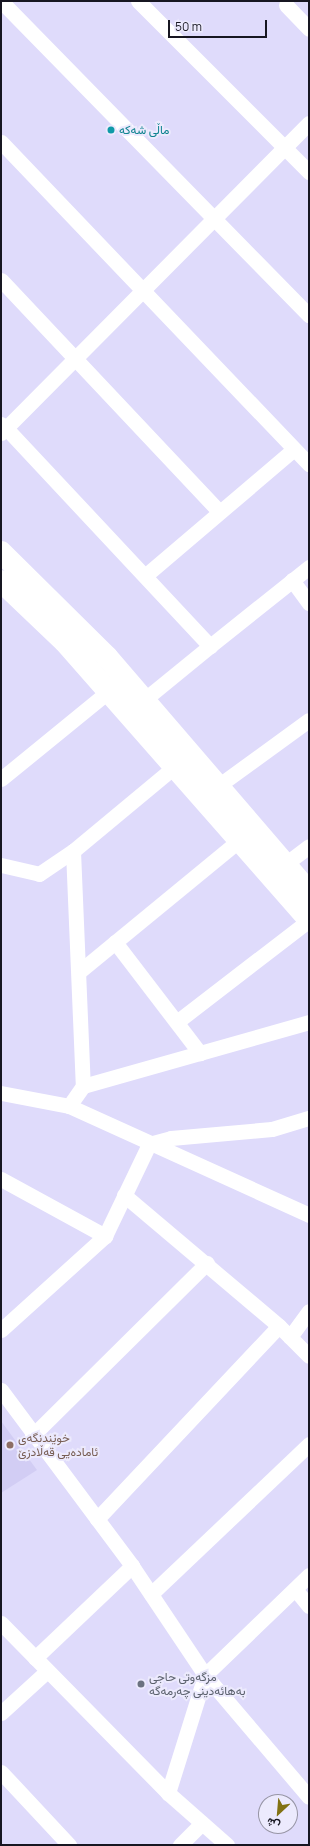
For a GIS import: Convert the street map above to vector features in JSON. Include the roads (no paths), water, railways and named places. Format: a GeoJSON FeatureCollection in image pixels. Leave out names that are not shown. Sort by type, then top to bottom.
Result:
{"type":"FeatureCollection","features":[{"type":"Feature","properties":{"kind":"main road"},"geometry":{"type":"LineString","coordinates":[[1,552],[145,699],[284,865],[309,892]]}},
{"type":"Feature","properties":{"kind":"main road"},"geometry":{"type":"LineString","coordinates":[[1,581],[65,642],[238,841],[309,920]]}},
{"type":"Feature","properties":{"kind":"street"},"geometry":{"type":"LineString","coordinates":[[1,1],[309,314]]}},
{"type":"Feature","properties":{"kind":"street"},"geometry":{"type":"LineString","coordinates":[[138,1],[309,172]]}},
{"type":"Feature","properties":{"kind":"street"},"geometry":{"type":"LineString","coordinates":[[286,6],[309,29]]}},
{"type":"Feature","properties":{"kind":"street"},"geometry":{"type":"LineString","coordinates":[[210,646],[146,575],[2,428],[143,286],[309,123]]}},
{"type":"Feature","properties":{"kind":"street"},"geometry":{"type":"LineString","coordinates":[[1,142],[143,286],[293,450],[309,464]]}},
{"type":"Feature","properties":{"kind":"street"},"geometry":{"type":"LineString","coordinates":[[1,280],[219,511]]}},
{"type":"Feature","properties":{"kind":"street"},"geometry":{"type":"LineString","coordinates":[[146,575],[219,511],[293,450]]}},
{"type":"Feature","properties":{"kind":"street"},"geometry":{"type":"LineString","coordinates":[[145,699],[309,567]]}},
{"type":"Feature","properties":{"kind":"street"},"geometry":{"type":"LineString","coordinates":[[292,580],[309,603]]}},
{"type":"Feature","properties":{"kind":"street"},"geometry":{"type":"LineString","coordinates":[[1,778],[109,692]]}},
{"type":"Feature","properties":{"kind":"street"},"geometry":{"type":"LineString","coordinates":[[218,786],[309,720]]}},
{"type":"Feature","properties":{"kind":"street"},"geometry":{"type":"LineString","coordinates":[[1,865],[39,874],[73,851],[174,767]]}},
{"type":"Feature","properties":{"kind":"street"},"geometry":{"type":"LineString","coordinates":[[80,971],[238,841]]}},
{"type":"Feature","properties":{"kind":"street"},"geometry":{"type":"LineString","coordinates":[[284,865],[309,846]]}},
{"type":"Feature","properties":{"kind":"street"},"geometry":{"type":"LineString","coordinates":[[69,1106],[83,1086],[80,971],[73,851]]}},
{"type":"Feature","properties":{"kind":"street"},"geometry":{"type":"LineString","coordinates":[[178,1021],[309,920]]}},
{"type":"Feature","properties":{"kind":"street"},"geometry":{"type":"LineString","coordinates":[[115,942],[178,1021],[200,1053]]}},
{"type":"Feature","properties":{"kind":"street"},"geometry":{"type":"LineString","coordinates":[[83,1086],[309,1022]]}},
{"type":"Feature","properties":{"kind":"street"},"geometry":{"type":"LineString","coordinates":[[1,1093],[69,1106],[149,1144],[309,1215]]}},
{"type":"Feature","properties":{"kind":"street"},"geometry":{"type":"LineString","coordinates":[[1,1330],[105,1236],[149,1144],[171,1138],[272,1129],[309,1118]]}},
{"type":"Feature","properties":{"kind":"street"},"geometry":{"type":"LineString","coordinates":[[4,1185],[105,1236]]}},
{"type":"Feature","properties":{"kind":"street"},"geometry":{"type":"LineString","coordinates":[[124,1195],[207,1262],[284,1331],[309,1356]]}},
{"type":"Feature","properties":{"kind":"street"},"geometry":{"type":"LineString","coordinates":[[32,1436],[207,1262]]}},
{"type":"Feature","properties":{"kind":"street"},"geometry":{"type":"LineString","coordinates":[[97,1519],[284,1331],[309,1310]]}},
{"type":"Feature","properties":{"kind":"street"},"geometry":{"type":"LineString","coordinates":[[1,1390],[32,1436],[132,1566],[205,1674],[308,1794]]}},
{"type":"Feature","properties":{"kind":"street"},"geometry":{"type":"LineString","coordinates":[[151,1594],[309,1444]]}},
{"type":"Feature","properties":{"kind":"street"},"geometry":{"type":"LineString","coordinates":[[35,1658],[132,1566]]}},
{"type":"Feature","properties":{"kind":"street"},"geometry":{"type":"LineString","coordinates":[[168,1793],[205,1674],[309,1575]]}},
{"type":"Feature","properties":{"kind":"street"},"geometry":{"type":"LineString","coordinates":[[295,1589],[309,1606]]}},
{"type":"Feature","properties":{"kind":"street"},"geometry":{"type":"LineString","coordinates":[[1,1623],[168,1793],[227,1845]]}},
{"type":"Feature","properties":{"kind":"street"},"geometry":{"type":"LineString","coordinates":[[1,1713],[48,1671]]}},
{"type":"Feature","properties":{"kind":"street"},"geometry":{"type":"LineString","coordinates":[[1,1772],[63,1843]]}},
{"type":"Feature","properties":{"kind":"street"},"geometry":{"type":"LineString","coordinates":[[180,1845],[202,1823]]}},
{"type":"Feature","properties":{"kind":"place","name":"ماڵی شەکە"},"geometry":{"type":"Point","coordinates":[111,130]}},
{"type":"Feature","properties":{"kind":"place","name":"خوێندنگەی ئامادەیی قەڵادزێ"},"geometry":{"type":"Point","coordinates":[10,1445]}},
{"type":"Feature","properties":{"kind":"place","name":"مزگەوتی حاجی بەهائەدینی چەرمەگە"},"geometry":{"type":"Point","coordinates":[141,1684]}}]}
